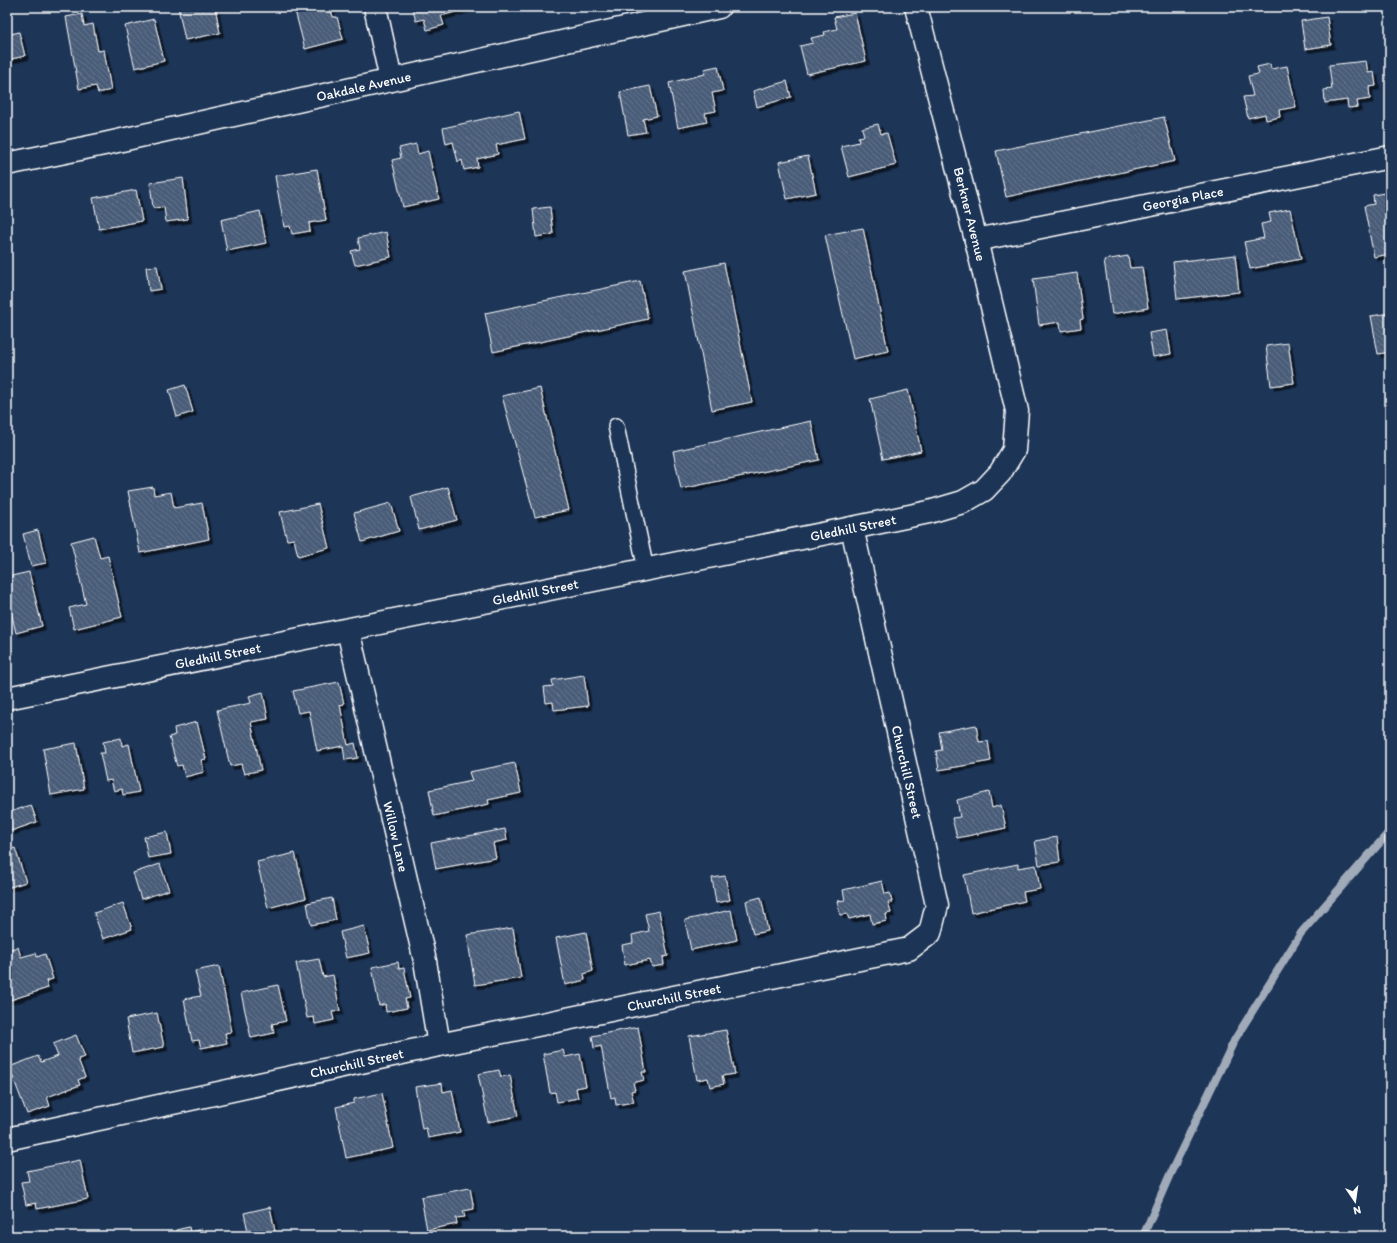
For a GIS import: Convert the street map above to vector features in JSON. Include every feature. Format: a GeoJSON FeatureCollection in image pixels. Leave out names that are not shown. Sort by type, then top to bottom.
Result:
{"type":"FeatureCollection","features":[{"type":"Feature","properties":{"kind":"street"},"geometry":{"type":"LineString","coordinates":[[375,7],[391,80]]}},
{"type":"Feature","properties":{"kind":"street","name":"Oakdale Avenue"},"geometry":{"type":"LineString","coordinates":[[7,164],[104,144],[719,7]]}},
{"type":"Feature","properties":{"kind":"street","name":"Berkner Avenue"},"geometry":{"type":"LineString","coordinates":[[916,7],[976,240],[1017,411],[1016,423]]}},
{"type":"Feature","properties":{"kind":"street","name":"Georgia Place"},"geometry":{"type":"LineString","coordinates":[[976,240],[1390,157]]}},
{"type":"Feature","properties":{"kind":"street","name":"Gledhill Street"},"geometry":{"type":"LineString","coordinates":[[7,698],[929,512],[963,502],[984,490],[1000,473],[1014,450],[1016,423]]}},
{"type":"Feature","properties":{"kind":"street","name":"Churchill Street"},"geometry":{"type":"LineString","coordinates":[[7,1139],[439,1045],[909,949],[930,933],[937,906],[852,528]]}},
{"type":"Feature","properties":{"kind":"street","name":"Willow Lane"},"geometry":{"type":"LineString","coordinates":[[348,630],[425,961],[439,1045]]}},
{"type":"Feature","properties":{"kind":"lane"},"geometry":{"type":"LineString","coordinates":[[616,426],[646,570]]}},
{"type":"Feature","properties":{"kind":"building"},"geometry":{"type":"Polygon","coordinates":[[[178,7],[215,7],[220,33],[185,40],[178,7]]]}},
{"type":"Feature","properties":{"kind":"building"},"geometry":{"type":"Polygon","coordinates":[[[294,7],[330,7],[333,17],[337,17],[343,39],[305,49],[294,7]]]}},
{"type":"Feature","properties":{"kind":"building"},"geometry":{"type":"Polygon","coordinates":[[[412,7],[473,7],[441,16],[444,25],[427,30],[424,19],[416,21],[412,7]]]}},
{"type":"Feature","properties":{"kind":"building"},"geometry":{"type":"Polygon","coordinates":[[[855,13],[866,61],[807,74],[800,46],[813,43],[811,38],[825,35],[824,32],[837,29],[834,17],[855,13]]]}},
{"type":"Feature","properties":{"kind":"building"},"geometry":{"type":"Polygon","coordinates":[[[82,14],[84,26],[93,24],[98,51],[104,50],[111,90],[98,93],[96,86],[79,89],[66,17],[82,14]]]}},
{"type":"Feature","properties":{"kind":"building"},"geometry":{"type":"Polygon","coordinates":[[[1327,17],[1331,45],[1305,49],[1301,21],[1327,17]]]}},
{"type":"Feature","properties":{"kind":"building"},"geometry":{"type":"Polygon","coordinates":[[[154,19],[164,61],[135,68],[125,26],[154,19]]]}},
{"type":"Feature","properties":{"kind":"building"},"geometry":{"type":"Polygon","coordinates":[[[10,28],[11,34],[19,32],[25,56],[7,60],[7,29],[10,28]]]}},
{"type":"Feature","properties":{"kind":"building"},"geometry":{"type":"Polygon","coordinates":[[[1366,61],[1368,73],[1374,72],[1376,86],[1369,87],[1370,99],[1357,101],[1358,107],[1348,108],[1347,100],[1325,103],[1324,90],[1332,89],[1329,65],[1366,61]]]}},
{"type":"Feature","properties":{"kind":"building"},"geometry":{"type":"Polygon","coordinates":[[[1270,64],[1271,69],[1287,66],[1296,107],[1279,110],[1280,117],[1266,120],[1265,114],[1248,118],[1243,97],[1253,96],[1248,76],[1259,74],[1257,67],[1270,64]]]}},
{"type":"Feature","properties":{"kind":"building"},"geometry":{"type":"Polygon","coordinates":[[[718,66],[723,91],[712,93],[716,111],[705,113],[707,122],[678,128],[669,83],[705,74],[704,69],[718,66]]]}},
{"type":"Feature","properties":{"kind":"building"},"geometry":{"type":"Polygon","coordinates":[[[787,81],[791,97],[757,107],[753,91],[787,81]]]}},
{"type":"Feature","properties":{"kind":"building"},"geometry":{"type":"Polygon","coordinates":[[[650,86],[657,116],[643,119],[646,132],[628,135],[620,92],[650,86]]]}},
{"type":"Feature","properties":{"kind":"building"},"geometry":{"type":"Polygon","coordinates":[[[519,111],[525,139],[496,145],[498,154],[477,159],[478,167],[464,170],[462,160],[458,162],[453,142],[446,144],[443,128],[519,111]]]}},
{"type":"Feature","properties":{"kind":"building"},"geometry":{"type":"Polygon","coordinates":[[[1164,117],[1175,161],[1006,197],[996,151],[1164,117]]]}},
{"type":"Feature","properties":{"kind":"building"},"geometry":{"type":"Polygon","coordinates":[[[878,124],[881,134],[887,133],[896,165],[849,177],[841,146],[859,142],[858,137],[864,136],[862,128],[878,124]]]}},
{"type":"Feature","properties":{"kind":"building"},"geometry":{"type":"Polygon","coordinates":[[[416,144],[418,154],[428,151],[439,199],[403,207],[392,160],[401,158],[399,148],[416,144]]]}},
{"type":"Feature","properties":{"kind":"building"},"geometry":{"type":"Polygon","coordinates":[[[808,156],[816,193],[787,199],[779,162],[808,156]]]}},
{"type":"Feature","properties":{"kind":"building"},"geometry":{"type":"Polygon","coordinates":[[[317,169],[326,220],[309,223],[310,231],[292,234],[290,226],[284,227],[275,176],[317,169]]]}},
{"type":"Feature","properties":{"kind":"building"},"geometry":{"type":"Polygon","coordinates":[[[183,178],[188,219],[166,222],[164,207],[153,208],[150,183],[183,178]]]}},
{"type":"Feature","properties":{"kind":"building"},"geometry":{"type":"Polygon","coordinates":[[[136,190],[142,221],[99,229],[93,198],[136,190]]]}},
{"type":"Feature","properties":{"kind":"building"},"geometry":{"type":"Polygon","coordinates":[[[1390,192],[1390,254],[1374,257],[1364,206],[1374,204],[1373,195],[1390,192]]]}},
{"type":"Feature","properties":{"kind":"building"},"geometry":{"type":"Polygon","coordinates":[[[550,207],[553,234],[536,237],[533,209],[550,207]]]}},
{"type":"Feature","properties":{"kind":"building"},"geometry":{"type":"Polygon","coordinates":[[[1290,209],[1301,259],[1250,269],[1244,242],[1264,238],[1261,224],[1271,222],[1269,213],[1290,209]]]}},
{"type":"Feature","properties":{"kind":"building"},"geometry":{"type":"Polygon","coordinates":[[[260,211],[266,243],[227,251],[221,220],[260,211]]]}},
{"type":"Feature","properties":{"kind":"building"},"geometry":{"type":"Polygon","coordinates":[[[863,228],[888,351],[853,359],[825,235],[863,228]]]}},
{"type":"Feature","properties":{"kind":"building"},"geometry":{"type":"Polygon","coordinates":[[[386,232],[391,257],[355,265],[351,251],[360,249],[358,238],[386,232]]]}},
{"type":"Feature","properties":{"kind":"building"},"geometry":{"type":"Polygon","coordinates":[[[1235,255],[1239,292],[1177,299],[1173,262],[1235,255]]]}},
{"type":"Feature","properties":{"kind":"building"},"geometry":{"type":"Polygon","coordinates":[[[1128,256],[1130,268],[1142,267],[1148,308],[1112,314],[1104,260],[1128,256]]]}},
{"type":"Feature","properties":{"kind":"building"},"geometry":{"type":"Polygon","coordinates":[[[724,263],[752,402],[712,410],[685,271],[724,263]]]}},
{"type":"Feature","properties":{"kind":"building"},"geometry":{"type":"Polygon","coordinates":[[[157,266],[161,289],[149,291],[146,267],[157,266]]]}},
{"type":"Feature","properties":{"kind":"building"},"geometry":{"type":"Polygon","coordinates":[[[1077,273],[1083,319],[1080,320],[1081,328],[1061,331],[1060,322],[1039,325],[1033,279],[1077,273]]]}},
{"type":"Feature","properties":{"kind":"building"},"geometry":{"type":"Polygon","coordinates":[[[640,281],[648,319],[493,352],[485,313],[640,281]]]}},
{"type":"Feature","properties":{"kind":"building"},"geometry":{"type":"Polygon","coordinates":[[[1390,313],[1390,352],[1378,354],[1371,316],[1390,313]]]}},
{"type":"Feature","properties":{"kind":"building"},"geometry":{"type":"Polygon","coordinates":[[[1167,330],[1171,354],[1153,357],[1149,333],[1167,330]]]}},
{"type":"Feature","properties":{"kind":"building"},"geometry":{"type":"Polygon","coordinates":[[[1288,343],[1294,383],[1271,386],[1266,346],[1288,343]]]}},
{"type":"Feature","properties":{"kind":"building"},"geometry":{"type":"Polygon","coordinates":[[[185,385],[193,412],[177,417],[169,390],[185,385]]]}},
{"type":"Feature","properties":{"kind":"building"},"geometry":{"type":"Polygon","coordinates":[[[540,388],[569,510],[535,517],[502,396],[540,388]]]}},
{"type":"Feature","properties":{"kind":"building"},"geometry":{"type":"Polygon","coordinates":[[[908,390],[921,451],[883,459],[870,399],[908,390]]]}},
{"type":"Feature","properties":{"kind":"building"},"geometry":{"type":"Polygon","coordinates":[[[811,421],[819,460],[681,489],[673,451],[811,421]]]}},
{"type":"Feature","properties":{"kind":"building"},"geometry":{"type":"Polygon","coordinates":[[[153,487],[154,495],[171,492],[174,508],[202,503],[209,539],[140,553],[128,491],[153,487]]]}},
{"type":"Feature","properties":{"kind":"building"},"geometry":{"type":"Polygon","coordinates":[[[448,487],[457,520],[419,530],[411,497],[448,487]]]}},
{"type":"Feature","properties":{"kind":"building"},"geometry":{"type":"Polygon","coordinates":[[[391,503],[399,531],[362,542],[354,513],[391,503]]]}},
{"type":"Feature","properties":{"kind":"building"},"geometry":{"type":"Polygon","coordinates":[[[318,504],[329,548],[298,556],[294,539],[287,540],[280,512],[318,504]]]}},
{"type":"Feature","properties":{"kind":"building"},"geometry":{"type":"Polygon","coordinates":[[[38,530],[46,563],[31,566],[23,534],[38,530]]]}},
{"type":"Feature","properties":{"kind":"building"},"geometry":{"type":"Polygon","coordinates":[[[94,536],[100,558],[108,556],[122,617],[74,629],[69,608],[86,604],[71,542],[94,536]]]}},
{"type":"Feature","properties":{"kind":"building"},"geometry":{"type":"Polygon","coordinates":[[[29,572],[42,626],[16,633],[7,595],[7,577],[29,572]]]}},
{"type":"Feature","properties":{"kind":"building"},"geometry":{"type":"Polygon","coordinates":[[[584,675],[588,706],[554,710],[553,702],[546,703],[544,687],[553,686],[552,680],[584,675]]]}},
{"type":"Feature","properties":{"kind":"building"},"geometry":{"type":"Polygon","coordinates":[[[339,682],[344,704],[340,705],[348,745],[355,743],[358,758],[345,760],[343,746],[317,751],[309,711],[298,713],[293,691],[339,682]]]}},
{"type":"Feature","properties":{"kind":"building"},"geometry":{"type":"Polygon","coordinates":[[[263,692],[268,719],[251,722],[261,770],[244,774],[241,764],[230,766],[217,710],[251,703],[249,696],[263,692]]]}},
{"type":"Feature","properties":{"kind":"building"},"geometry":{"type":"Polygon","coordinates":[[[197,722],[206,759],[201,760],[204,772],[185,777],[182,765],[177,766],[169,737],[175,735],[174,728],[197,722]]]}},
{"type":"Feature","properties":{"kind":"building"},"geometry":{"type":"Polygon","coordinates":[[[976,725],[979,742],[988,741],[991,761],[939,770],[936,751],[942,750],[939,732],[976,725]]]}},
{"type":"Feature","properties":{"kind":"building"},"geometry":{"type":"Polygon","coordinates":[[[121,738],[122,746],[129,744],[139,792],[123,795],[122,789],[114,791],[111,780],[106,781],[100,753],[105,753],[103,742],[121,738]]]}},
{"type":"Feature","properties":{"kind":"building"},"geometry":{"type":"Polygon","coordinates":[[[76,743],[84,789],[51,795],[43,749],[76,743]]]}},
{"type":"Feature","properties":{"kind":"building"},"geometry":{"type":"Polygon","coordinates":[[[515,763],[521,793],[488,800],[489,804],[434,816],[429,790],[472,781],[469,772],[515,763]]]}},
{"type":"Feature","properties":{"kind":"building"},"geometry":{"type":"Polygon","coordinates":[[[989,792],[992,808],[1001,805],[1006,828],[957,838],[952,818],[960,817],[957,800],[989,792]]]}},
{"type":"Feature","properties":{"kind":"building"},"geometry":{"type":"Polygon","coordinates":[[[31,805],[37,822],[11,831],[7,819],[7,813],[31,805]]]}},
{"type":"Feature","properties":{"kind":"building"},"geometry":{"type":"Polygon","coordinates":[[[505,829],[507,840],[493,843],[496,858],[436,869],[431,843],[505,829]]]}},
{"type":"Feature","properties":{"kind":"building"},"geometry":{"type":"Polygon","coordinates":[[[167,832],[171,854],[148,858],[144,837],[167,832]]]}},
{"type":"Feature","properties":{"kind":"building"},"geometry":{"type":"Polygon","coordinates":[[[1057,837],[1060,862],[1039,865],[1035,841],[1057,837]]]}},
{"type":"Feature","properties":{"kind":"building"},"geometry":{"type":"Polygon","coordinates":[[[15,848],[26,882],[7,888],[7,850],[15,848]]]}},
{"type":"Feature","properties":{"kind":"building"},"geometry":{"type":"Polygon","coordinates":[[[295,853],[306,898],[268,908],[257,862],[295,853]]]}},
{"type":"Feature","properties":{"kind":"building"},"geometry":{"type":"Polygon","coordinates":[[[160,864],[169,890],[141,899],[133,873],[160,864]]]}},
{"type":"Feature","properties":{"kind":"building"},"geometry":{"type":"Polygon","coordinates":[[[1018,864],[1018,868],[1036,865],[1040,889],[1023,892],[1025,901],[971,913],[964,875],[1018,864]]]}},
{"type":"Feature","properties":{"kind":"building"},"geometry":{"type":"Polygon","coordinates":[[[725,876],[730,900],[716,903],[712,878],[725,876]]]}},
{"type":"Feature","properties":{"kind":"building"},"geometry":{"type":"Polygon","coordinates":[[[882,881],[885,894],[890,893],[892,902],[888,902],[891,913],[886,914],[887,921],[872,924],[870,914],[849,919],[847,914],[840,915],[837,901],[845,900],[843,890],[882,881]]]}},
{"type":"Feature","properties":{"kind":"building"},"geometry":{"type":"Polygon","coordinates":[[[761,897],[768,931],[753,934],[746,901],[761,897]]]}},
{"type":"Feature","properties":{"kind":"building"},"geometry":{"type":"Polygon","coordinates":[[[332,898],[336,920],[311,925],[307,903],[332,898]]]}},
{"type":"Feature","properties":{"kind":"building"},"geometry":{"type":"Polygon","coordinates":[[[123,903],[132,929],[103,939],[94,913],[123,903]]]}},
{"type":"Feature","properties":{"kind":"building"},"geometry":{"type":"Polygon","coordinates":[[[731,910],[737,940],[691,950],[685,920],[731,910]]]}},
{"type":"Feature","properties":{"kind":"building"},"geometry":{"type":"Polygon","coordinates":[[[659,911],[668,956],[663,957],[664,965],[652,967],[650,960],[625,965],[622,945],[633,943],[632,935],[649,931],[645,914],[659,911]]]}},
{"type":"Feature","properties":{"kind":"building"},"geometry":{"type":"Polygon","coordinates":[[[364,926],[370,953],[346,958],[340,932],[364,926]]]}},
{"type":"Feature","properties":{"kind":"building"},"geometry":{"type":"Polygon","coordinates":[[[513,928],[521,978],[475,985],[467,935],[513,928]]]}},
{"type":"Feature","properties":{"kind":"building"},"geometry":{"type":"Polygon","coordinates":[[[586,932],[593,971],[584,974],[585,980],[565,985],[556,938],[586,932]]]}},
{"type":"Feature","properties":{"kind":"building"},"geometry":{"type":"Polygon","coordinates":[[[18,947],[21,957],[36,953],[37,957],[45,954],[53,979],[46,981],[48,988],[7,1001],[7,950],[18,947]]]}},
{"type":"Feature","properties":{"kind":"building"},"geometry":{"type":"Polygon","coordinates":[[[319,959],[323,977],[333,975],[340,1011],[332,1012],[334,1020],[315,1024],[314,1017],[307,1018],[296,963],[319,959]]]}},
{"type":"Feature","properties":{"kind":"building"},"geometry":{"type":"Polygon","coordinates":[[[398,962],[399,969],[404,968],[410,998],[405,999],[407,1008],[386,1012],[385,1004],[379,1006],[372,967],[398,962]]]}},
{"type":"Feature","properties":{"kind":"building"},"geometry":{"type":"Polygon","coordinates":[[[219,966],[232,1032],[225,1033],[227,1043],[201,1048],[199,1040],[192,1041],[184,999],[201,996],[195,971],[219,966]]]}},
{"type":"Feature","properties":{"kind":"building"},"geometry":{"type":"Polygon","coordinates":[[[278,985],[286,1021],[272,1024],[274,1033],[251,1038],[241,993],[278,985]]]}},
{"type":"Feature","properties":{"kind":"building"},"geometry":{"type":"Polygon","coordinates":[[[157,1013],[164,1047],[132,1053],[126,1019],[157,1013]]]}},
{"type":"Feature","properties":{"kind":"building"},"geometry":{"type":"Polygon","coordinates":[[[638,1027],[646,1072],[642,1072],[644,1080],[633,1083],[635,1090],[631,1091],[634,1102],[616,1105],[615,1097],[611,1098],[601,1046],[594,1048],[592,1036],[638,1027]]]}},
{"type":"Feature","properties":{"kind":"building"},"geometry":{"type":"Polygon","coordinates":[[[726,1030],[735,1074],[722,1076],[724,1084],[710,1087],[708,1078],[697,1080],[689,1036],[726,1030]]]}},
{"type":"Feature","properties":{"kind":"building"},"geometry":{"type":"Polygon","coordinates":[[[76,1035],[85,1057],[78,1059],[85,1077],[78,1080],[80,1085],[47,1097],[50,1106],[27,1114],[9,1067],[38,1056],[41,1062],[58,1056],[53,1044],[76,1035]]]}},
{"type":"Feature","properties":{"kind":"building"},"geometry":{"type":"Polygon","coordinates":[[[563,1050],[565,1057],[580,1054],[586,1086],[576,1088],[578,1098],[557,1102],[555,1092],[550,1093],[543,1054],[563,1050]]]}},
{"type":"Feature","properties":{"kind":"building"},"geometry":{"type":"Polygon","coordinates":[[[499,1070],[501,1077],[510,1075],[518,1116],[488,1122],[478,1074],[499,1070]]]}},
{"type":"Feature","properties":{"kind":"building"},"geometry":{"type":"Polygon","coordinates":[[[442,1083],[443,1092],[452,1090],[460,1132],[428,1138],[426,1128],[422,1129],[415,1087],[442,1083]]]}},
{"type":"Feature","properties":{"kind":"building"},"geometry":{"type":"Polygon","coordinates":[[[382,1093],[393,1148],[346,1158],[336,1107],[354,1103],[354,1099],[382,1093]]]}},
{"type":"Feature","properties":{"kind":"building"},"geometry":{"type":"Polygon","coordinates":[[[80,1160],[88,1199],[37,1209],[36,1203],[26,1205],[21,1182],[29,1181],[27,1171],[80,1160]]]}},
{"type":"Feature","properties":{"kind":"building"},"geometry":{"type":"Polygon","coordinates":[[[470,1188],[474,1209],[463,1211],[465,1217],[456,1218],[457,1224],[427,1230],[421,1197],[470,1188]]]}},
{"type":"Feature","properties":{"kind":"building"},"geometry":{"type":"Polygon","coordinates":[[[270,1207],[276,1236],[249,1236],[244,1213],[270,1207]]]}},
{"type":"Feature","properties":{"kind":"building"},"geometry":{"type":"Polygon","coordinates":[[[189,1227],[190,1232],[202,1229],[204,1236],[177,1236],[176,1230],[189,1227]]]}},
{"type":"Feature","properties":{"kind":"waterway"},"geometry":{"type":"LineString","coordinates":[[1143,1236],[1171,1172],[1235,1039],[1301,933],[1390,831]]}}]}
